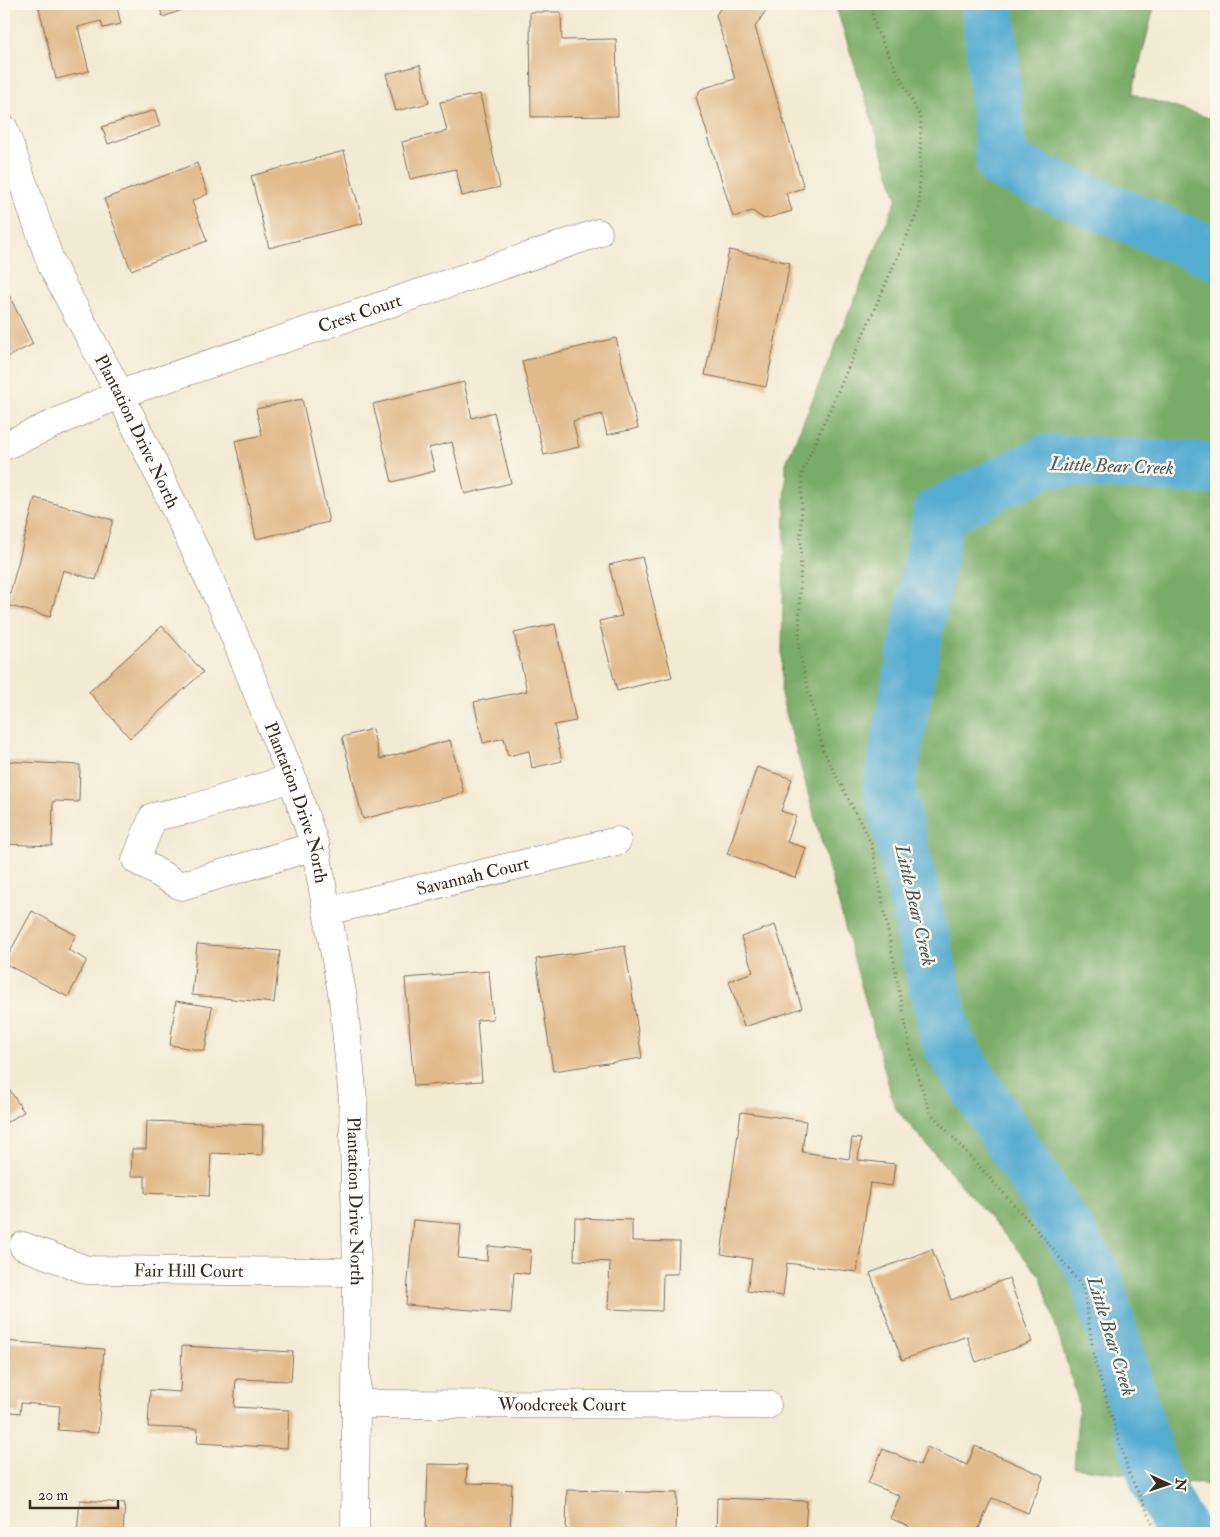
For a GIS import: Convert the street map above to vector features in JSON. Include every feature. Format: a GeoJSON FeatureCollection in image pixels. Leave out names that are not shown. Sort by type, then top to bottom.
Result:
{"type":"FeatureCollection","features":[{"type":"Feature","properties":{"kind":"street","name":"Plantation Drive North"},"geometry":{"type":"LineString","coordinates":[[4,129],[52,266],[120,394],[224,610],[292,778],[315,846],[343,998],[353,1100],[357,1272],[355,1533]]}},
{"type":"Feature","properties":{"kind":"street","name":"Crest Court"},"geometry":{"type":"LineString","coordinates":[[4,446],[120,394],[598,233]]}},
{"type":"Feature","properties":{"kind":"street"},"geometry":{"type":"LineString","coordinates":[[292,778],[191,809],[153,817],[136,860],[181,886],[315,846]]}},
{"type":"Feature","properties":{"kind":"street","name":"Savannah Court"},"geometry":{"type":"LineString","coordinates":[[328,911],[617,841]]}},
{"type":"Feature","properties":{"kind":"street","name":"Fair Hill Court"},"geometry":{"type":"LineString","coordinates":[[23,1246],[87,1270],[357,1272]]}},
{"type":"Feature","properties":{"kind":"street","name":"Woodcreek Court"},"geometry":{"type":"LineString","coordinates":[[356,1404],[767,1405]]}},
{"type":"Feature","properties":{"kind":"path"},"geometry":{"type":"LineString","coordinates":[[870,4],[876,29],[921,118],[919,209],[802,472],[799,651],[823,750],[872,844],[912,1059],[930,1112],[1043,1237],[1083,1287],[1098,1371],[1130,1473],[1157,1533]]}},
{"type":"Feature","properties":{"kind":"green space"},"geometry":{"type":"Polygon","coordinates":[[[835,4],[1155,4],[1132,94],[1216,120],[1216,1486],[1074,1467],[1079,1404],[1041,1277],[895,1108],[781,695],[786,463],[897,198],[835,4]]]}},
{"type":"Feature","properties":{"kind":"building"},"geometry":{"type":"Polygon","coordinates":[[[38,4],[116,4],[121,24],[103,28],[101,21],[78,27],[89,71],[56,79],[38,4]]]}},
{"type":"Feature","properties":{"kind":"building"},"geometry":{"type":"Polygon","coordinates":[[[158,4],[198,4],[163,17],[158,4]]]}},
{"type":"Feature","properties":{"kind":"building"},"geometry":{"type":"Polygon","coordinates":[[[723,4],[770,4],[755,27],[804,188],[786,193],[792,211],[764,219],[752,211],[733,217],[696,97],[701,89],[735,79],[716,15],[723,4]]]}},
{"type":"Feature","properties":{"kind":"building"},"geometry":{"type":"Polygon","coordinates":[[[530,12],[561,12],[562,40],[616,39],[618,116],[531,117],[530,12]]]}},
{"type":"Feature","properties":{"kind":"building"},"geometry":{"type":"Polygon","coordinates":[[[420,65],[429,103],[396,111],[386,74],[420,65]]]}},
{"type":"Feature","properties":{"kind":"building"},"geometry":{"type":"Polygon","coordinates":[[[480,94],[500,187],[462,196],[456,169],[410,179],[402,142],[447,131],[440,102],[480,94]]]}},
{"type":"Feature","properties":{"kind":"building"},"geometry":{"type":"Polygon","coordinates":[[[155,110],[160,126],[108,144],[102,127],[155,110]]]}},
{"type":"Feature","properties":{"kind":"building"},"geometry":{"type":"Polygon","coordinates":[[[344,151],[363,223],[269,248],[251,176],[344,151]]]}},
{"type":"Feature","properties":{"kind":"building"},"geometry":{"type":"Polygon","coordinates":[[[197,163],[208,194],[192,201],[207,241],[131,270],[104,199],[197,163]]]}},
{"type":"Feature","properties":{"kind":"building"},"geometry":{"type":"Polygon","coordinates":[[[729,250],[790,263],[766,387],[705,375],[729,250]]]}},
{"type":"Feature","properties":{"kind":"building"},"geometry":{"type":"Polygon","coordinates":[[[4,285],[33,344],[4,359],[4,285]]]}},
{"type":"Feature","properties":{"kind":"building"},"geometry":{"type":"Polygon","coordinates":[[[616,338],[638,428],[607,435],[602,414],[573,421],[579,447],[544,455],[522,361],[616,338]]]}},
{"type":"Feature","properties":{"kind":"building"},"geometry":{"type":"Polygon","coordinates":[[[464,382],[472,418],[494,412],[511,483],[465,494],[452,442],[429,448],[435,471],[392,482],[373,404],[464,382]]]}},
{"type":"Feature","properties":{"kind":"building"},"geometry":{"type":"Polygon","coordinates":[[[302,399],[329,522],[256,539],[235,441],[262,435],[256,409],[302,399]]]}},
{"type":"Feature","properties":{"kind":"building"},"geometry":{"type":"Polygon","coordinates":[[[35,498],[113,520],[96,580],[63,570],[50,617],[7,605],[35,498]]]}},
{"type":"Feature","properties":{"kind":"building"},"geometry":{"type":"Polygon","coordinates":[[[642,557],[672,677],[617,691],[599,621],[622,616],[609,565],[642,557]]]}},
{"type":"Feature","properties":{"kind":"building"},"geometry":{"type":"Polygon","coordinates":[[[555,624],[576,721],[554,725],[562,761],[532,768],[529,751],[508,756],[504,738],[483,743],[474,702],[527,691],[514,633],[555,624]]]}},
{"type":"Feature","properties":{"kind":"building"},"geometry":{"type":"Polygon","coordinates":[[[162,626],[203,672],[130,738],[89,692],[162,626]]]}},
{"type":"Feature","properties":{"kind":"building"},"geometry":{"type":"Polygon","coordinates":[[[372,729],[380,759],[450,740],[464,793],[363,819],[342,737],[372,729]]]}},
{"type":"Feature","properties":{"kind":"building"},"geometry":{"type":"Polygon","coordinates":[[[4,761],[80,765],[79,802],[53,801],[52,846],[4,844],[4,761]]]}},
{"type":"Feature","properties":{"kind":"building"},"geometry":{"type":"Polygon","coordinates":[[[757,767],[792,779],[781,811],[796,816],[787,842],[806,848],[796,878],[727,854],[757,767]]]}},
{"type":"Feature","properties":{"kind":"building"},"geometry":{"type":"Polygon","coordinates":[[[32,911],[76,935],[68,950],[87,960],[68,997],[4,963],[32,911]]]}},
{"type":"Feature","properties":{"kind":"building"},"geometry":{"type":"Polygon","coordinates":[[[775,925],[802,1008],[744,1027],[729,981],[753,972],[741,937],[775,925]]]}},
{"type":"Feature","properties":{"kind":"building"},"geometry":{"type":"Polygon","coordinates":[[[197,944],[280,951],[274,1003],[192,995],[197,944]]]}},
{"type":"Feature","properties":{"kind":"building"},"geometry":{"type":"Polygon","coordinates":[[[625,946],[642,1058],[553,1071],[536,959],[625,946]]]}},
{"type":"Feature","properties":{"kind":"building"},"geometry":{"type":"Polygon","coordinates":[[[489,971],[493,1019],[477,1020],[482,1081],[414,1086],[405,978],[489,971]]]}},
{"type":"Feature","properties":{"kind":"building"},"geometry":{"type":"Polygon","coordinates":[[[176,1001],[212,1007],[205,1051],[170,1045],[176,1001]]]}},
{"type":"Feature","properties":{"kind":"building"},"geometry":{"type":"Polygon","coordinates":[[[4,1081],[24,1112],[4,1124],[4,1081]]]}},
{"type":"Feature","properties":{"kind":"building"},"geometry":{"type":"Polygon","coordinates":[[[741,1112],[806,1121],[802,1152],[849,1159],[852,1138],[861,1139],[858,1160],[895,1164],[892,1186],[870,1183],[857,1272],[787,1263],[783,1296],[747,1291],[752,1259],[721,1254],[741,1112]]]}},
{"type":"Feature","properties":{"kind":"building"},"geometry":{"type":"Polygon","coordinates":[[[147,1121],[263,1125],[262,1155],[211,1153],[209,1196],[145,1193],[145,1176],[131,1176],[132,1149],[146,1149],[147,1121]]]}},
{"type":"Feature","properties":{"kind":"building"},"geometry":{"type":"Polygon","coordinates":[[[575,1218],[632,1220],[632,1241],[679,1242],[678,1274],[663,1274],[662,1311],[608,1309],[610,1262],[574,1260],[575,1218]]]}},
{"type":"Feature","properties":{"kind":"building"},"geometry":{"type":"Polygon","coordinates":[[[413,1220],[461,1224],[458,1258],[487,1261],[488,1246],[531,1250],[529,1274],[514,1272],[511,1313],[406,1305],[413,1220]]]}},
{"type":"Feature","properties":{"kind":"building"},"geometry":{"type":"Polygon","coordinates":[[[932,1249],[951,1300],[1009,1278],[1032,1342],[976,1362],[967,1336],[902,1360],[870,1273],[932,1249]]]}},
{"type":"Feature","properties":{"kind":"building"},"geometry":{"type":"Polygon","coordinates":[[[4,1341],[104,1349],[98,1433],[58,1430],[60,1406],[21,1403],[20,1413],[4,1411],[4,1341]]]}},
{"type":"Feature","properties":{"kind":"building"},"geometry":{"type":"Polygon","coordinates":[[[182,1346],[293,1352],[291,1381],[236,1379],[234,1407],[289,1410],[287,1448],[197,1443],[198,1429],[148,1427],[150,1390],[180,1392],[182,1346]]]}},
{"type":"Feature","properties":{"kind":"building"},"geometry":{"type":"Polygon","coordinates":[[[975,1446],[1044,1476],[1028,1513],[992,1498],[977,1533],[907,1533],[910,1527],[890,1518],[900,1496],[868,1483],[883,1449],[920,1465],[927,1447],[967,1465],[975,1446]]]}},
{"type":"Feature","properties":{"kind":"building"},"geometry":{"type":"Polygon","coordinates":[[[428,1464],[467,1465],[466,1483],[512,1484],[510,1533],[426,1533],[428,1464]]]}},
{"type":"Feature","properties":{"kind":"building"},"geometry":{"type":"Polygon","coordinates":[[[567,1490],[677,1493],[676,1533],[566,1533],[567,1490]]]}},
{"type":"Feature","properties":{"kind":"building"},"geometry":{"type":"Polygon","coordinates":[[[717,1498],[807,1501],[805,1533],[716,1533],[717,1498]]]}},
{"type":"Feature","properties":{"kind":"building"},"geometry":{"type":"Polygon","coordinates":[[[80,1500],[125,1503],[123,1533],[77,1533],[80,1500]]]}},
{"type":"Feature","properties":{"kind":"waterway","name":"Little Bear Creek"},"geometry":{"type":"LineString","coordinates":[[988,4],[1002,164],[1216,254]]}},
{"type":"Feature","properties":{"kind":"waterway","name":"Little Bear Creek"},"geometry":{"type":"LineString","coordinates":[[1183,1533],[1155,1479],[1095,1274],[948,1043],[889,788],[939,513],[1048,460],[1216,469]]}}]}
